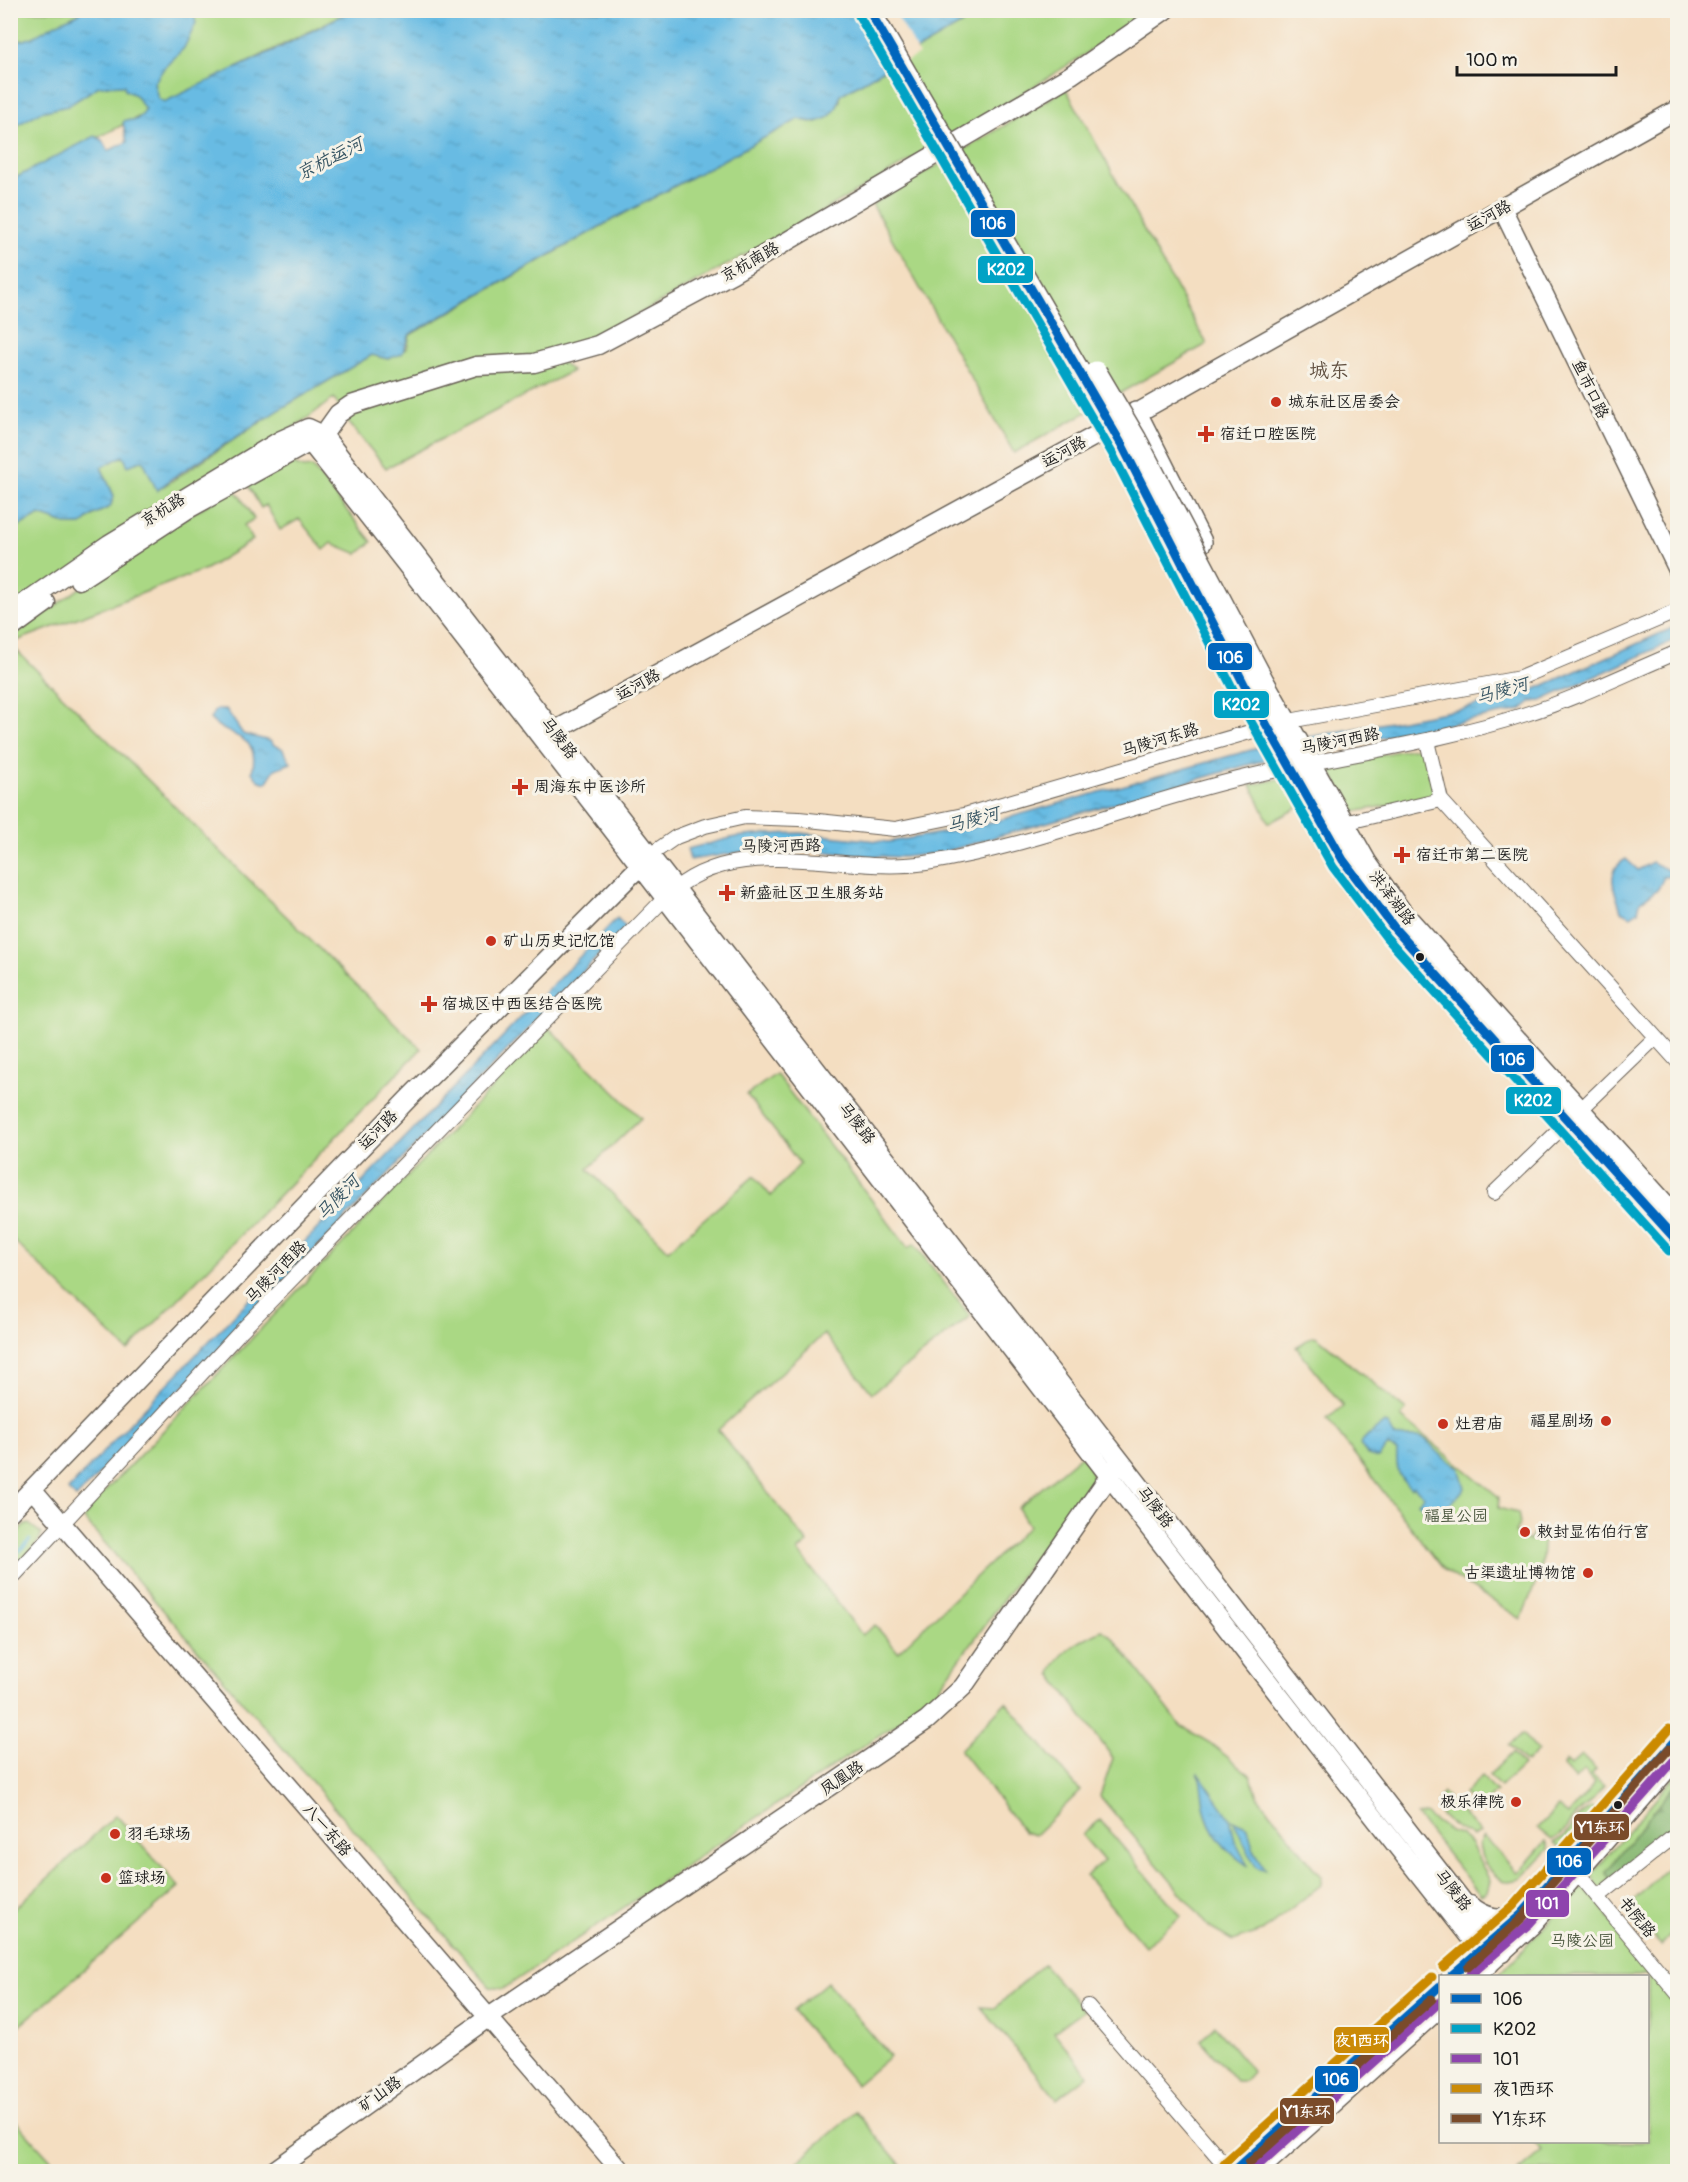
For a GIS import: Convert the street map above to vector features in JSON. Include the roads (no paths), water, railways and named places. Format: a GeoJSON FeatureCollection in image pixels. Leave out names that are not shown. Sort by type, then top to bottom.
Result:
{"type":"FeatureCollection","features":[{"type":"Feature","properties":{"kind":"main road"},"geometry":{"type":"LineString","coordinates":[[869,10],[1123,447],[1256,687]]}},
{"type":"Feature","properties":{"kind":"main road"},"geometry":{"type":"LineString","coordinates":[[883,10],[1135,438],[1256,687]]}},
{"type":"Feature","properties":{"kind":"main road"},"geometry":{"type":"LineString","coordinates":[[1136,413],[1278,728]]}},
{"type":"Feature","properties":{"kind":"main road"},"geometry":{"type":"LineString","coordinates":[[1104,431],[1278,728]]}},
{"type":"Feature","properties":{"kind":"main road","name":"洪泽湖路"},"geometry":{"type":"LineString","coordinates":[[1256,687],[1300,766],[1343,860],[1366,893],[1395,929],[1575,1118],[1677,1220]]}},
{"type":"Feature","properties":{"kind":"main road","name":"洪泽湖路"},"geometry":{"type":"LineString","coordinates":[[1300,766],[1344,822],[1365,863],[1400,911],[1677,1243]]}},
{"type":"Feature","properties":{"kind":"street","name":"京杭南路"},"geometry":{"type":"LineString","coordinates":[[314,435],[344,409],[399,388],[476,366],[534,363],[598,345],[742,267],[1071,75],[1165,10]]}},
{"type":"Feature","properties":{"kind":"street","name":"运河路"},"geometry":{"type":"LineString","coordinates":[[549,734],[1104,431],[1677,109]]}},
{"type":"Feature","properties":{"kind":"street","name":"鱼市口路"},"geometry":{"type":"LineString","coordinates":[[1502,208],[1677,570]]}},
{"type":"Feature","properties":{"kind":"street","name":"京杭路"},"geometry":{"type":"LineString","coordinates":[[10,613],[109,543],[177,501],[314,435]]}},
{"type":"Feature","properties":{"kind":"street","name":"京杭路"},"geometry":{"type":"LineString","coordinates":[[10,629],[161,525],[314,435]]}},
{"type":"Feature","properties":{"kind":"street","name":"马陵路"},"geometry":{"type":"LineString","coordinates":[[314,435],[549,734],[1114,1469],[1491,1952]]}},
{"type":"Feature","properties":{"kind":"street","name":"马陵河东路"},"geometry":{"type":"LineString","coordinates":[[645,860],[676,837],[705,826],[745,817],[799,819],[895,830],[976,812],[1278,728],[1520,678],[1677,611]]}},
{"type":"Feature","properties":{"kind":"street","name":"马陵河西路"},"geometry":{"type":"LineString","coordinates":[[10,1580],[242,1330],[670,893],[713,868],[748,861],[815,860],[895,866],[962,856],[1242,778],[1427,741],[1525,715],[1564,701],[1677,652]]}},
{"type":"Feature","properties":{"kind":"street"},"geometry":{"type":"LineString","coordinates":[[1427,741],[1442,800],[1677,1062]]}},
{"type":"Feature","properties":{"kind":"street"},"geometry":{"type":"LineString","coordinates":[[1344,822],[1442,800]]}},
{"type":"Feature","properties":{"kind":"street","name":"运河路"},"geometry":{"type":"LineString","coordinates":[[10,1512],[408,1099],[645,860]]}},
{"type":"Feature","properties":{"kind":"street"},"geometry":{"type":"LineString","coordinates":[[1494,1193],[1575,1118],[1655,1038]]}},
{"type":"Feature","properties":{"kind":"street","name":"凤凰路"},"geometry":{"type":"LineString","coordinates":[[484,2020],[873,1757],[946,1705],[963,1687],[1114,1469]]}},
{"type":"Feature","properties":{"kind":"street","name":"八一东路"},"geometry":{"type":"LineString","coordinates":[[28,1493],[484,2020],[609,2172]]}},
{"type":"Feature","properties":{"kind":"street"},"geometry":{"type":"LineString","coordinates":[[1477,1975],[1491,1952],[1521,1915],[1574,1868],[1677,1737]]}},
{"type":"Feature","properties":{"kind":"street"},"geometry":{"type":"LineString","coordinates":[[1453,1975],[1491,1952],[1574,1868],[1677,1757]]}},
{"type":"Feature","properties":{"kind":"street"},"geometry":{"type":"LineString","coordinates":[[1599,1896],[1677,1833]]}},
{"type":"Feature","properties":{"kind":"street","name":"书院路"},"geometry":{"type":"LineString","coordinates":[[1574,1868],[1677,1994]]}},
{"type":"Feature","properties":{"kind":"street"},"geometry":{"type":"LineString","coordinates":[[1448,1898],[1499,1919],[1521,1915]]}},
{"type":"Feature","properties":{"kind":"street"},"geometry":{"type":"LineString","coordinates":[[1448,1898],[1462,1949],[1462,1957],[1451,1975]]}},
{"type":"Feature","properties":{"kind":"street"},"geometry":{"type":"LineString","coordinates":[[1088,2006],[1231,2172],[1439,1987]]}},
{"type":"Feature","properties":{"kind":"street"},"geometry":{"type":"LineString","coordinates":[[1257,2172],[1439,2009]]}},
{"type":"Feature","properties":{"kind":"street","name":"八一东路"},"geometry":{"type":"LineString","coordinates":[[484,2020],[622,2172]]}},
{"type":"Feature","properties":{"kind":"street","name":"矿山路"},"geometry":{"type":"LineString","coordinates":[[272,2172],[484,2020]]}},
{"type":"Feature","properties":{"kind":"water","name":"京杭运河"},"geometry":{"type":"Polygon","coordinates":[[[83,11],[193,11],[196,23],[184,48],[164,68],[154,83],[158,98],[164,102],[279,48],[350,11],[984,11],[840,95],[836,109],[826,118],[814,122],[799,119],[610,221],[410,334],[402,354],[388,359],[372,355],[282,408],[172,478],[157,491],[143,460],[128,466],[123,456],[101,467],[114,496],[110,507],[93,515],[81,525],[69,525],[40,515],[11,530],[11,180],[95,136],[102,140],[108,151],[127,142],[123,123],[125,120],[136,120],[145,109],[135,95],[125,90],[124,85],[99,86],[68,106],[40,112],[11,129],[11,40],[17,41],[33,37],[83,11]]]}},
{"type":"Feature","properties":{"kind":"water"},"geometry":{"type":"Polygon","coordinates":[[[1677,626],[1677,639],[1541,701],[1531,702],[1521,710],[1319,750],[1314,746],[940,853],[903,857],[869,856],[775,847],[690,860],[687,849],[735,837],[768,834],[800,833],[888,842],[971,828],[1258,748],[1462,709],[1531,691],[1677,626]]]}},
{"type":"Feature","properties":{"kind":"water"},"geometry":{"type":"Polygon","coordinates":[[[226,709],[243,734],[270,741],[282,748],[291,763],[275,769],[266,783],[258,780],[252,772],[254,759],[247,743],[210,719],[215,710],[226,709]]]}},
{"type":"Feature","properties":{"kind":"water"},"geometry":{"type":"Polygon","coordinates":[[[1626,859],[1638,870],[1652,862],[1674,873],[1664,877],[1658,889],[1640,902],[1638,911],[1631,916],[1621,911],[1613,883],[1615,870],[1626,859]]]}},
{"type":"Feature","properties":{"kind":"water"},"geometry":{"type":"Polygon","coordinates":[[[617,918],[626,927],[76,1498],[68,1490],[132,1421],[617,918]]]}},
{"type":"Feature","properties":{"kind":"water"},"geometry":{"type":"Polygon","coordinates":[[[1384,1423],[1388,1424],[1395,1437],[1420,1437],[1426,1440],[1445,1459],[1459,1467],[1465,1488],[1447,1508],[1429,1514],[1418,1502],[1424,1496],[1414,1486],[1411,1488],[1406,1484],[1400,1476],[1397,1467],[1397,1451],[1388,1446],[1378,1458],[1368,1455],[1360,1445],[1368,1435],[1384,1423]]]}},
{"type":"Feature","properties":{"kind":"water"},"geometry":{"type":"Polygon","coordinates":[[[1198,1772],[1230,1818],[1235,1841],[1248,1866],[1226,1848],[1214,1833],[1206,1816],[1198,1772]]]}},
{"type":"Feature","properties":{"kind":"water"},"geometry":{"type":"Polygon","coordinates":[[[1233,1820],[1248,1827],[1253,1848],[1266,1870],[1256,1867],[1233,1820]]]}},
{"type":"Feature","properties":{"kind":"waterway","name":"马陵河"},"geometry":{"type":"LineString","coordinates":[[20,1551],[30,1540]]}},
{"type":"Feature","properties":{"kind":"place","name":"城东社区居委会"},"geometry":{"type":"Point","coordinates":[1276,402]}},
{"type":"Feature","properties":{"kind":"place","name":"宿迁口腔医院"},"geometry":{"type":"Point","coordinates":[1206,434]}},
{"type":"Feature","properties":{"kind":"place","name":"周海东中医诊所"},"geometry":{"type":"Point","coordinates":[520,787]}},
{"type":"Feature","properties":{"kind":"place","name":"宿迁市第二医院"},"geometry":{"type":"Point","coordinates":[1402,855]}},
{"type":"Feature","properties":{"kind":"place","name":"新盛社区卫生服务站"},"geometry":{"type":"Point","coordinates":[727,893]}},
{"type":"Feature","properties":{"kind":"place","name":"矿山历史记忆馆"},"geometry":{"type":"Point","coordinates":[491,941]}},
{"type":"Feature","properties":{"kind":"place","name":"宿城区中西医结合医院"},"geometry":{"type":"Point","coordinates":[429,1004]}},
{"type":"Feature","properties":{"kind":"place","name":"福星剧场"},"geometry":{"type":"Point","coordinates":[1606,1421]}},
{"type":"Feature","properties":{"kind":"place","name":"灶君庙"},"geometry":{"type":"Point","coordinates":[1443,1424]}},
{"type":"Feature","properties":{"kind":"place","name":"敕封显佑伯行宫"},"geometry":{"type":"Point","coordinates":[1525,1532]}},
{"type":"Feature","properties":{"kind":"place","name":"古渠遗址博物馆"},"geometry":{"type":"Point","coordinates":[1588,1573]}},
{"type":"Feature","properties":{"kind":"place","name":"极乐律院"},"geometry":{"type":"Point","coordinates":[1516,1802]}},
{"type":"Feature","properties":{"kind":"place","name":"羽毛球场"},"geometry":{"type":"Point","coordinates":[115,1834]}},
{"type":"Feature","properties":{"kind":"place","name":"篮球场"},"geometry":{"type":"Point","coordinates":[106,1878]}},
{"type":"Feature","properties":{"kind":"district","name":"城东"},"geometry":{"type":"Point","coordinates":[1329,370]}},
{"type":"Feature","properties":{"kind":"park label","name":"福星公园"},"geometry":{"type":"Point","coordinates":[1456,1516]}},
{"type":"Feature","properties":{"kind":"park label","name":"马陵公园"},"geometry":{"type":"Point","coordinates":[1582,1941]}}]}
